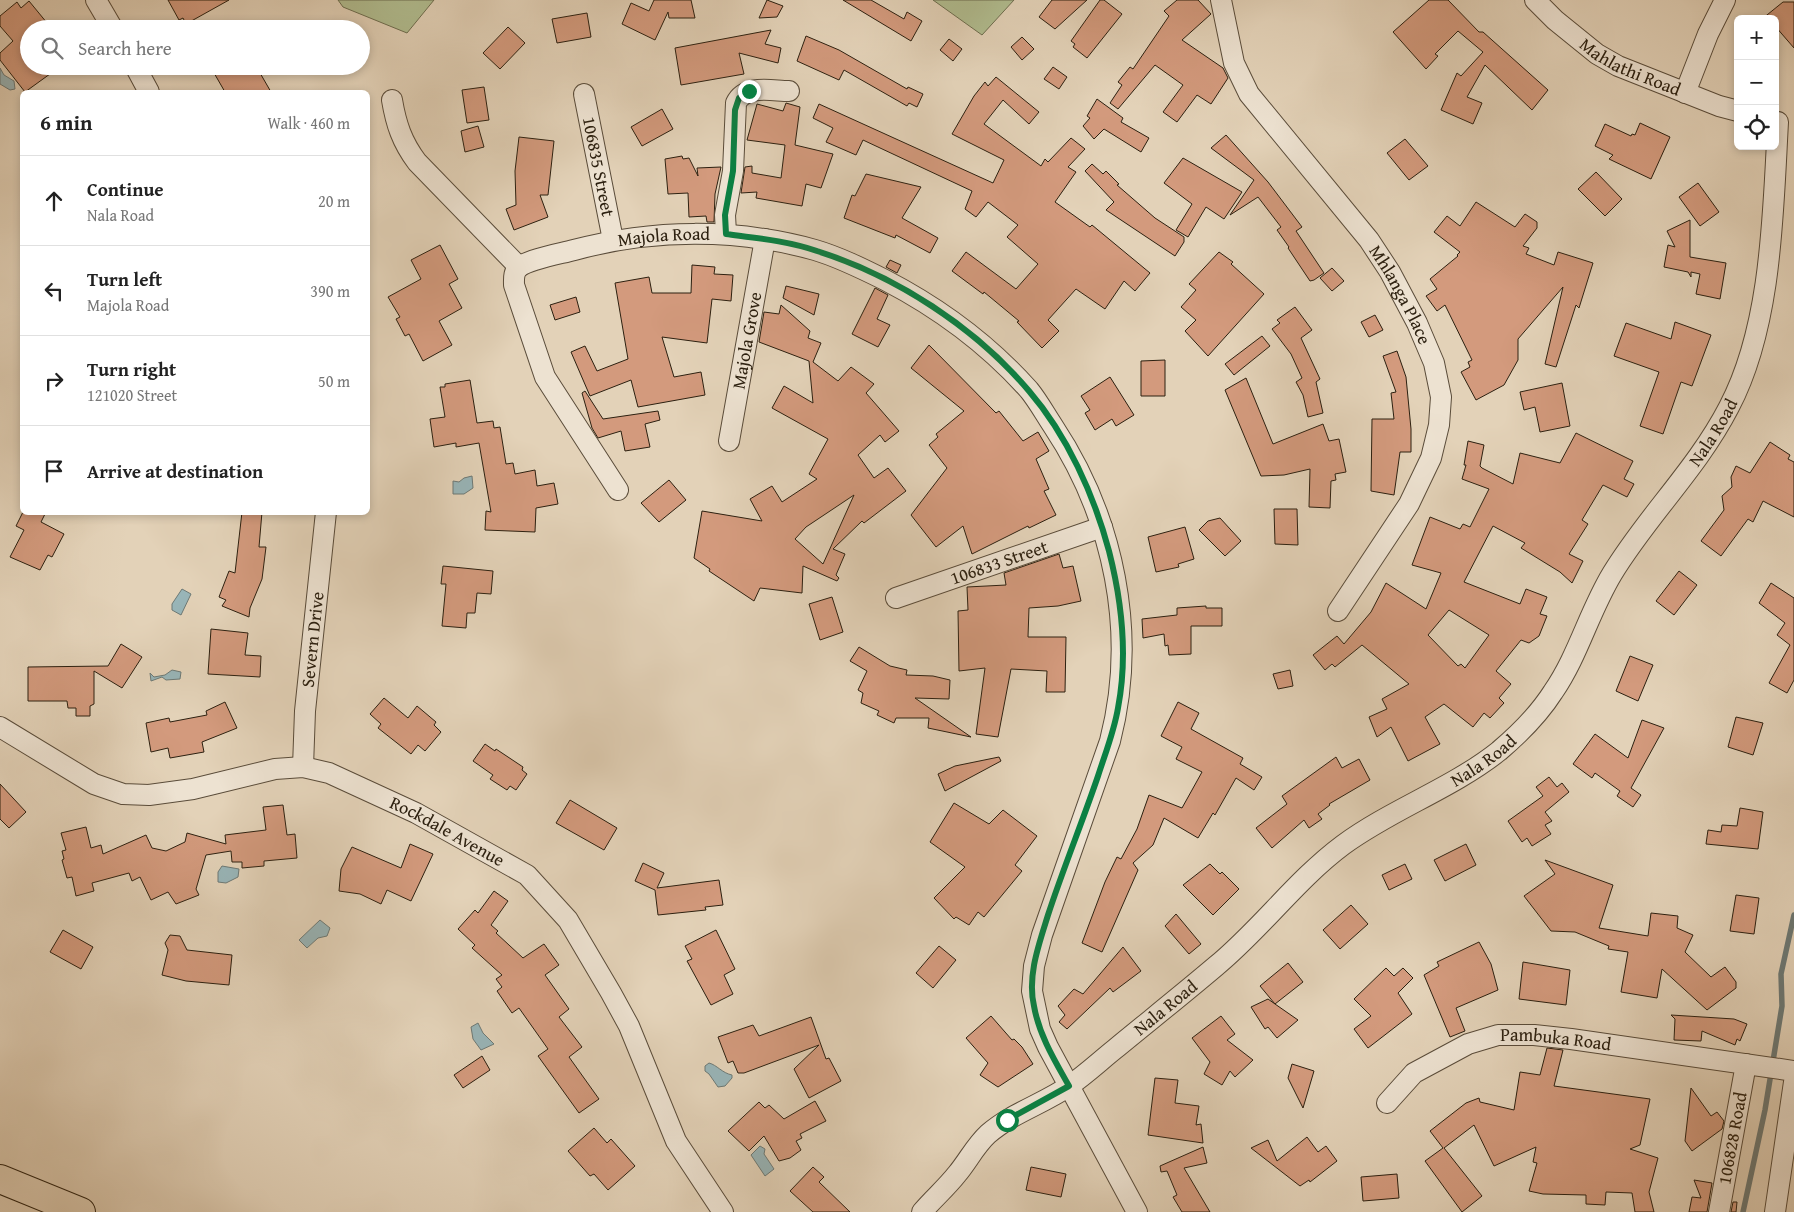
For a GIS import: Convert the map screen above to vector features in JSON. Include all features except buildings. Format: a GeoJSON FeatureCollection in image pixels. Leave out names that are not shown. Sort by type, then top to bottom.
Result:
{"type":"FeatureCollection","features":[{"type":"Feature","properties":{"kind":"highway"},"geometry":{"type":"LineString","coordinates":[[0,1179],[81,1212]]}},
{"type":"Feature","properties":{"kind":"street"},"geometry":{"type":"LineString","coordinates":[[96,0],[108,20]]}},
{"type":"Feature","properties":{"kind":"street","name":"Mhlanga Place"},"geometry":{"type":"LineString","coordinates":[[1221,0],[1234,63],[1249,94],[1369,240],[1390,272],[1417,323],[1431,355],[1441,396],[1439,425],[1431,458],[1409,504],[1338,611]]}},
{"type":"Feature","properties":{"kind":"street","name":"Mahlathi Road"},"geometry":{"type":"LineString","coordinates":[[1535,0],[1555,20],[1596,54],[1618,66],[1686,94],[1734,110]]}},
{"type":"Feature","properties":{"kind":"street"},"geometry":{"type":"LineString","coordinates":[[1686,94],[1708,34],[1725,0]]}},
{"type":"Feature","properties":{"kind":"street"},"geometry":{"type":"LineString","coordinates":[[140,75],[149,90]]}},
{"type":"Feature","properties":{"kind":"street"},"geometry":{"type":"LineString","coordinates":[[726,234],[725,215],[733,171],[736,102],[741,94],[749,91],[789,91]]}},
{"type":"Feature","properties":{"kind":"street","name":"106835 Street"},"geometry":{"type":"LineString","coordinates":[[584,94],[613,240]]}},
{"type":"Feature","properties":{"kind":"street"},"geometry":{"type":"LineString","coordinates":[[392,100],[396,122],[403,143],[417,162],[519,267],[514,274],[514,285],[545,377],[618,490]]}},
{"type":"Feature","properties":{"kind":"street","name":"Nala Road"},"geometry":{"type":"LineString","coordinates":[[922,1212],[958,1173],[972,1152],[988,1134],[1007,1120],[1069,1086],[1242,944],[1317,866],[1368,828],[1456,779],[1499,750],[1538,712],[1554,691],[1612,574],[1631,545],[1689,472],[1729,408],[1740,382],[1759,315],[1769,265],[1782,122]]}},
{"type":"Feature","properties":{"kind":"street","name":"Majola Road"},"geometry":{"type":"LineString","coordinates":[[519,267],[544,258],[613,240],[726,234],[765,239],[816,250],[868,272],[910,293],[956,323],[994,354],[1030,392],[1075,460],[1102,527],[1114,573],[1120,610],[1122,673],[1118,708],[1110,741],[1042,935],[1034,966],[1032,991],[1040,1029],[1137,1212]]}},
{"type":"Feature","properties":{"kind":"street","name":"Majola Grove"},"geometry":{"type":"LineString","coordinates":[[729,441],[765,239]]}},
{"type":"Feature","properties":{"kind":"street","name":"Severn Drive"},"geometry":{"type":"LineString","coordinates":[[303,767],[306,702],[326,515]]}},
{"type":"Feature","properties":{"kind":"street","name":"106833 Street"},"geometry":{"type":"LineString","coordinates":[[896,598],[1102,527]]}},
{"type":"Feature","properties":{"kind":"street","name":"Rockdale Avenue"},"geometry":{"type":"LineString","coordinates":[[0,727],[94,784],[123,794],[149,795],[166,793],[275,769],[303,767],[329,773],[416,813],[527,875],[568,920],[611,993],[629,1026],[676,1140],[723,1212]]}},
{"type":"Feature","properties":{"kind":"street","name":"Pambuka Road"},"geometry":{"type":"LineString","coordinates":[[1387,1102],[1414,1073],[1468,1044],[1498,1035],[1534,1035],[1562,1038],[1751,1065],[1792,1074]]}},
{"type":"Feature","properties":{"kind":"street","name":"106828 Road"},"geometry":{"type":"LineString","coordinates":[[1719,1212],[1751,1065]]}},
{"type":"Feature","properties":{"kind":"street"},"geometry":{"type":"LineString","coordinates":[[1775,1212],[1792,1074]]}},
{"type":"Feature","properties":{"kind":"green space"},"geometry":{"type":"Polygon","coordinates":[[[338,0],[434,0],[407,33],[343,7],[338,0]]]}},
{"type":"Feature","properties":{"kind":"green space"},"geometry":{"type":"Polygon","coordinates":[[[933,0],[1014,0],[982,35],[933,0]]]}},
{"type":"Feature","properties":{"kind":"water"},"geometry":{"type":"Polygon","coordinates":[[[0,68],[4,75],[14,81],[15,89],[10,90],[0,84],[0,68]]]}},
{"type":"Feature","properties":{"kind":"water"},"geometry":{"type":"Polygon","coordinates":[[[472,476],[473,488],[464,494],[453,494],[453,481],[459,482],[464,478],[472,476]]]}},
{"type":"Feature","properties":{"kind":"water"},"geometry":{"type":"Polygon","coordinates":[[[182,589],[191,594],[181,615],[172,610],[172,604],[182,589]]]}},
{"type":"Feature","properties":{"kind":"water"},"geometry":{"type":"Polygon","coordinates":[[[172,670],[181,672],[180,679],[166,680],[162,677],[151,681],[150,673],[154,677],[165,675],[172,670]]]}},
{"type":"Feature","properties":{"kind":"water"},"geometry":{"type":"Polygon","coordinates":[[[222,866],[239,869],[238,877],[226,883],[218,882],[218,872],[222,866]]]}},
{"type":"Feature","properties":{"kind":"water"},"geometry":{"type":"Polygon","coordinates":[[[320,920],[330,928],[327,936],[318,938],[307,948],[299,940],[320,920]]]}},
{"type":"Feature","properties":{"kind":"water"},"geometry":{"type":"Polygon","coordinates":[[[478,1023],[483,1033],[494,1044],[481,1050],[473,1039],[471,1027],[478,1023]]]}},
{"type":"Feature","properties":{"kind":"water"},"geometry":{"type":"Polygon","coordinates":[[[709,1063],[732,1075],[732,1078],[725,1086],[718,1087],[705,1071],[705,1066],[709,1063]]]}},
{"type":"Feature","properties":{"kind":"water"},"geometry":{"type":"Polygon","coordinates":[[[760,1146],[765,1149],[764,1154],[774,1169],[765,1176],[751,1155],[760,1146]]]}},
{"type":"Feature","properties":{"kind":"waterway"},"geometry":{"type":"LineString","coordinates":[[1743,1212],[1765,1110],[1782,1006],[1781,974],[1794,915]]}},
{"type":"Feature","properties":{"kind":"route"},"geometry":{"type":"LineString","coordinates":[[749,91],[741,94],[736,102],[733,171],[725,215],[726,234],[765,239],[816,250],[860,268],[910,293],[956,323],[994,354],[1030,392],[1075,460],[1102,527],[1114,573],[1122,636],[1122,673],[1118,708],[1110,741],[1054,896],[1034,966],[1032,991],[1040,1029],[1069,1086],[1007,1120]]}}]}
